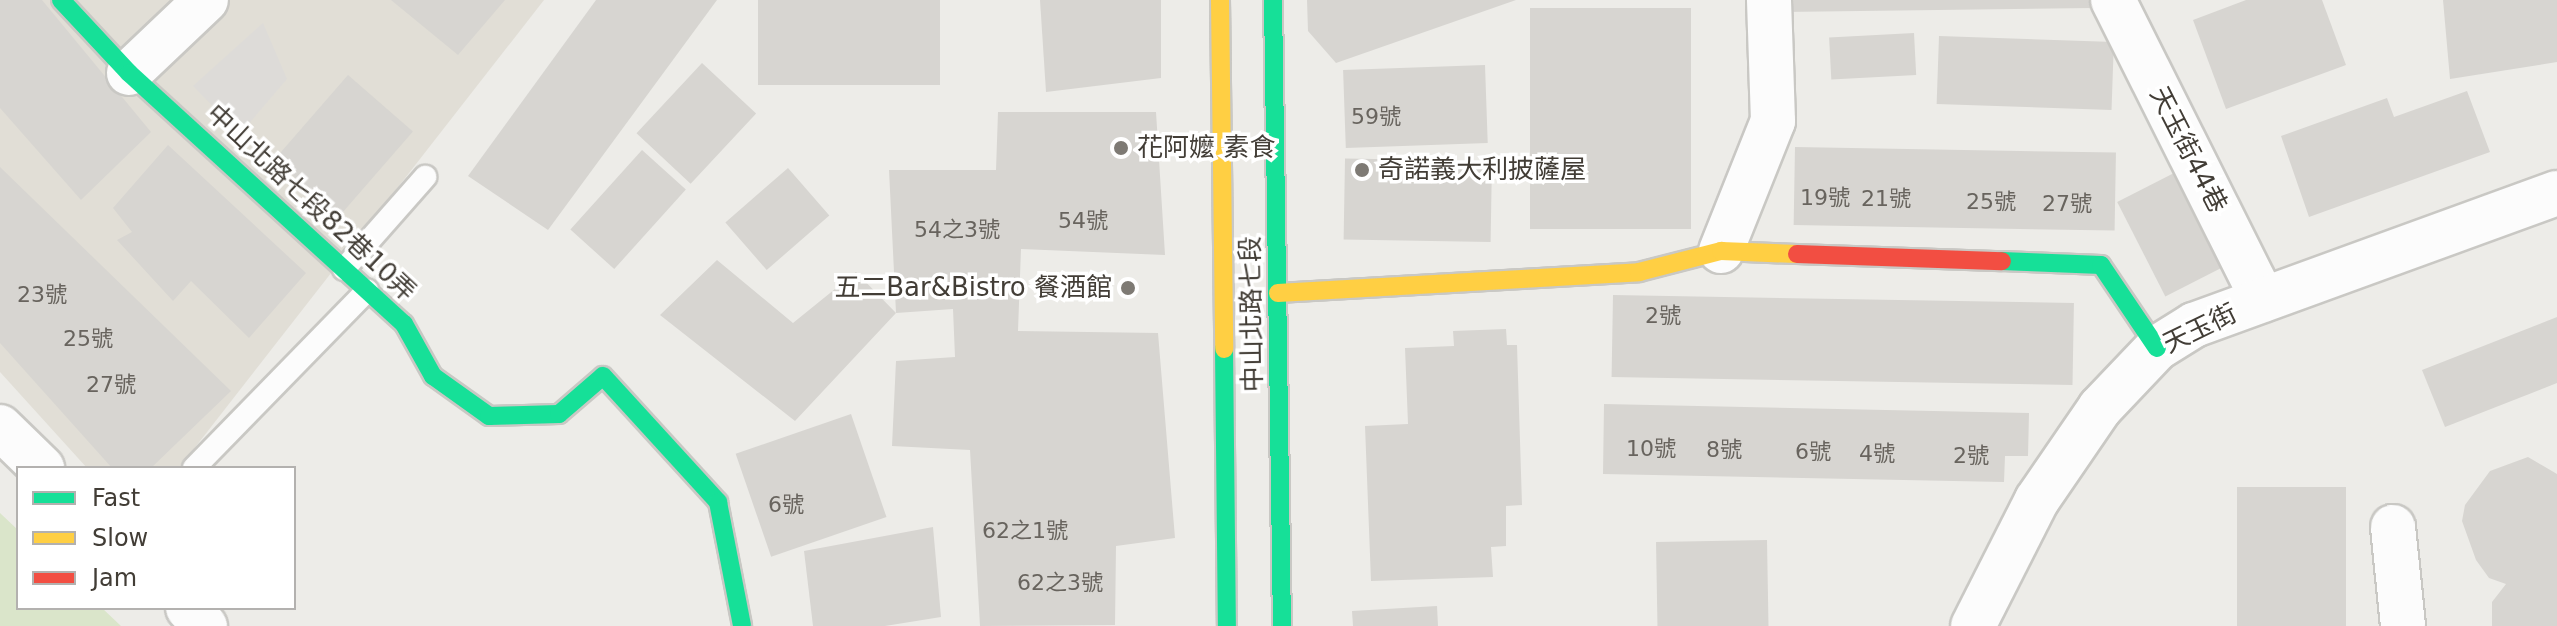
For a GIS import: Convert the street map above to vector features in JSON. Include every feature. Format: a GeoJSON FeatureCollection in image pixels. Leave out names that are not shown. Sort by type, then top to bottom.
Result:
{"type":"FeatureCollection","features":[{"type":"Feature","properties":{"kind":"street","name":"中山北路七段82巷10弄"},"geometry":{"type":"LineString","coordinates":[[61,0],[129,73],[404,324],[433,376],[489,416],[559,414],[603,376],[718,502],[742,626]]}},
{"type":"Feature","properties":{"kind":"street"},"geometry":{"type":"LineString","coordinates":[[129,73],[206,0]]}},
{"type":"Feature","properties":{"kind":"street","name":"中山北路七段"},"geometry":{"type":"LineString","coordinates":[[1220,0],[1227,626]]}},
{"type":"Feature","properties":{"kind":"street","name":"中山北路七段"},"geometry":{"type":"LineString","coordinates":[[1273,0],[1282,626]]}},
{"type":"Feature","properties":{"kind":"street"},"geometry":{"type":"LineString","coordinates":[[1721,251],[1773,121],[1769,0]]}},
{"type":"Feature","properties":{"kind":"street","name":"天玉街44巷"},"geometry":{"type":"LineString","coordinates":[[2113,0],[2263,300]]}},
{"type":"Feature","properties":{"kind":"street","name":"天玉街"},"geometry":{"type":"LineString","coordinates":[[1973,626],[2037,500],[2100,408],[2157,348],[2194,325],[2557,193]]}},
{"type":"Feature","properties":{"kind":"street"},"geometry":{"type":"LineString","coordinates":[[1278,293],[1639,272],[1721,251],[2101,265],[2157,348]]}},
{"type":"Feature","properties":{"kind":"street"},"geometry":{"type":"LineString","coordinates":[[0,427],[40,466]]}},
{"type":"Feature","properties":{"kind":"street"},"geometry":{"type":"LineString","coordinates":[[2393,527],[2403,626]]}},
{"type":"Feature","properties":{"kind":"street"},"geometry":{"type":"LineString","coordinates":[[190,610],[205,626]]}},
{"type":"Feature","properties":{"kind":"lane"},"geometry":{"type":"LineString","coordinates":[[344,269],[425,177]]}},
{"type":"Feature","properties":{"kind":"lane"},"geometry":{"type":"LineString","coordinates":[[196,466],[367,291]]}},
{"type":"Feature","properties":{"kind":"shaded area"},"geometry":{"type":"Polygon","coordinates":[[[0,0],[544,0],[181,466],[85,466],[0,372],[0,0]]]}},
{"type":"Feature","properties":{"kind":"shaded area"},"geometry":{"type":"Polygon","coordinates":[[[263,23],[287,79],[240,134],[193,86],[263,23]]]}},
{"type":"Feature","properties":{"kind":"green space"},"geometry":{"type":"Polygon","coordinates":[[[0,513],[16,528],[16,610],[104,610],[121,626],[0,626],[0,513]]]}},
{"type":"Feature","properties":{"kind":"building"},"geometry":{"type":"Polygon","coordinates":[[[0,0],[42,0],[151,132],[81,200],[0,108],[0,0]]]}},
{"type":"Feature","properties":{"kind":"building"},"geometry":{"type":"Polygon","coordinates":[[[391,0],[505,0],[458,55],[391,0]]]}},
{"type":"Feature","properties":{"kind":"building"},"geometry":{"type":"Polygon","coordinates":[[[596,0],[717,0],[548,230],[468,176],[596,0]]]}},
{"type":"Feature","properties":{"kind":"building"},"geometry":{"type":"Polygon","coordinates":[[[758,0],[940,0],[940,85],[758,85],[758,0]]]}},
{"type":"Feature","properties":{"kind":"building"},"geometry":{"type":"Polygon","coordinates":[[[1040,0],[1161,0],[1161,78],[1046,92],[1040,0]]]}},
{"type":"Feature","properties":{"kind":"building"},"geometry":{"type":"Polygon","coordinates":[[[1307,0],[1516,0],[1336,63],[1308,31],[1307,0]]]}},
{"type":"Feature","properties":{"kind":"building"},"geometry":{"type":"Polygon","coordinates":[[[1783,0],[2092,0],[2092,8],[1783,12],[1783,0]]]}},
{"type":"Feature","properties":{"kind":"building"},"geometry":{"type":"Polygon","coordinates":[[[2246,0],[2322,0],[2346,65],[2226,109],[2193,20],[2246,0]]]}},
{"type":"Feature","properties":{"kind":"building"},"geometry":{"type":"Polygon","coordinates":[[[2443,0],[2557,0],[2557,62],[2450,79],[2443,0]]]}},
{"type":"Feature","properties":{"kind":"building"},"geometry":{"type":"Polygon","coordinates":[[[1530,8],[1691,8],[1691,229],[1530,229],[1530,8]]]}},
{"type":"Feature","properties":{"kind":"building"},"geometry":{"type":"Polygon","coordinates":[[[1914,33],[1916,75],[1831,79],[1829,37],[1914,33]]]}},
{"type":"Feature","properties":{"kind":"building"},"geometry":{"type":"Polygon","coordinates":[[[1939,36],[2114,42],[2112,110],[1937,104],[1939,36]]]}},
{"type":"Feature","properties":{"kind":"building"},"geometry":{"type":"Polygon","coordinates":[[[702,63],[756,113],[691,184],[637,133],[702,63]]]}},
{"type":"Feature","properties":{"kind":"building"},"geometry":{"type":"Polygon","coordinates":[[[1485,65],[1488,143],[1346,148],[1343,70],[1485,65]]]}},
{"type":"Feature","properties":{"kind":"building"},"geometry":{"type":"Polygon","coordinates":[[[348,75],[413,131],[339,216],[275,160],[348,75]]]}},
{"type":"Feature","properties":{"kind":"building"},"geometry":{"type":"Polygon","coordinates":[[[2467,91],[2490,152],[2309,217],[2281,136],[2387,98],[2394,117],[2467,91]]]}},
{"type":"Feature","properties":{"kind":"building"},"geometry":{"type":"Polygon","coordinates":[[[998,112],[1156,112],[1165,255],[1021,249],[1018,331],[1158,333],[1175,538],[1116,546],[1115,625],[980,626],[970,450],[892,446],[896,361],[955,357],[953,309],[896,313],[889,170],[996,170],[998,112]]]}},
{"type":"Feature","properties":{"kind":"building"},"geometry":{"type":"Polygon","coordinates":[[[168,145],[306,273],[249,338],[191,281],[173,301],[117,240],[132,232],[113,208],[168,145]]]}},
{"type":"Feature","properties":{"kind":"building"},"geometry":{"type":"Polygon","coordinates":[[[1795,147],[2116,153],[2115,231],[1794,225],[1795,147]]]}},
{"type":"Feature","properties":{"kind":"building"},"geometry":{"type":"Polygon","coordinates":[[[642,150],[686,189],[614,269],[570,230],[642,150]]]}},
{"type":"Feature","properties":{"kind":"building"},"geometry":{"type":"Polygon","coordinates":[[[1345,158],[1492,161],[1491,242],[1344,239],[1345,158]]]}},
{"type":"Feature","properties":{"kind":"building"},"geometry":{"type":"Polygon","coordinates":[[[0,167],[231,391],[153,466],[110,466],[0,343],[0,167]]]}},
{"type":"Feature","properties":{"kind":"building"},"geometry":{"type":"Polygon","coordinates":[[[788,168],[829,216],[767,270],[725,222],[788,168]]]}},
{"type":"Feature","properties":{"kind":"building"},"geometry":{"type":"Polygon","coordinates":[[[2176,172],[2224,266],[2165,296],[2117,202],[2176,172]]]}},
{"type":"Feature","properties":{"kind":"building"},"geometry":{"type":"Polygon","coordinates":[[[717,260],[793,323],[856,272],[896,313],[795,421],[660,315],[717,260]]]}},
{"type":"Feature","properties":{"kind":"building"},"geometry":{"type":"Polygon","coordinates":[[[1613,295],[2074,303],[2072,385],[1612,377],[1613,295]]]}},
{"type":"Feature","properties":{"kind":"building"},"geometry":{"type":"Polygon","coordinates":[[[2557,317],[2557,383],[2445,427],[2422,370],[2557,317]]]}},
{"type":"Feature","properties":{"kind":"building"},"geometry":{"type":"Polygon","coordinates":[[[1506,329],[1507,345],[1517,345],[1522,505],[1506,506],[1506,546],[1491,547],[1493,577],[1371,581],[1365,426],[1408,424],[1405,348],[1454,346],[1453,331],[1506,329]]]}},
{"type":"Feature","properties":{"kind":"building"},"geometry":{"type":"Polygon","coordinates":[[[1604,404],[2029,413],[2028,456],[2005,456],[2004,482],[1603,474],[1604,404]]]}},
{"type":"Feature","properties":{"kind":"building"},"geometry":{"type":"Polygon","coordinates":[[[851,414],[886,517],[771,557],[736,454],[851,414]]]}},
{"type":"Feature","properties":{"kind":"building"},"geometry":{"type":"Polygon","coordinates":[[[2528,457],[2557,474],[2557,626],[2492,626],[2492,602],[2506,584],[2489,578],[2476,560],[2462,521],[2465,505],[2490,471],[2528,457]]]}},
{"type":"Feature","properties":{"kind":"building"},"geometry":{"type":"Polygon","coordinates":[[[2237,487],[2346,487],[2346,626],[2237,626],[2237,487]]]}},
{"type":"Feature","properties":{"kind":"building"},"geometry":{"type":"Polygon","coordinates":[[[933,527],[941,617],[885,626],[813,626],[804,551],[933,527]]]}},
{"type":"Feature","properties":{"kind":"building"},"geometry":{"type":"Polygon","coordinates":[[[1767,540],[1769,626],[1657,626],[1656,542],[1767,540]]]}},
{"type":"Feature","properties":{"kind":"building"},"geometry":{"type":"Polygon","coordinates":[[[1437,606],[1438,626],[1353,626],[1352,611],[1437,606]]]}},
{"type":"Feature","properties":{"kind":"traffic: fast"},"geometry":{"type":"LineString","coordinates":[[61,0],[129,73],[404,324],[433,376],[489,416],[559,414],[603,376],[718,502],[742,626]]}},
{"type":"Feature","properties":{"kind":"traffic: fast"},"geometry":{"type":"LineString","coordinates":[[1273,0],[1282,626]]}},
{"type":"Feature","properties":{"kind":"traffic: fast"},"geometry":{"type":"LineString","coordinates":[[2002,261],[2101,265],[2157,348]]}},
{"type":"Feature","properties":{"kind":"traffic: fast"},"geometry":{"type":"LineString","coordinates":[[1224,349],[1227,626]]}},
{"type":"Feature","properties":{"kind":"traffic: slow"},"geometry":{"type":"LineString","coordinates":[[1220,0],[1224,349]]}},
{"type":"Feature","properties":{"kind":"traffic: slow"},"geometry":{"type":"LineString","coordinates":[[1278,293],[1639,272],[1721,251],[1797,254]]}},
{"type":"Feature","properties":{"kind":"traffic: jam"},"geometry":{"type":"LineString","coordinates":[[1797,254],[2002,261]]}},
{"type":"Feature","properties":{"kind":"place","name":"花阿嬤 素食"},"geometry":{"type":"Point","coordinates":[1121,148]}},
{"type":"Feature","properties":{"kind":"place","name":"奇諾義大利披薩屋"},"geometry":{"type":"Point","coordinates":[1362,170]}},
{"type":"Feature","properties":{"kind":"place","name":"五二Bar&Bistro 餐酒館"},"geometry":{"type":"Point","coordinates":[1128,288]}}]}
